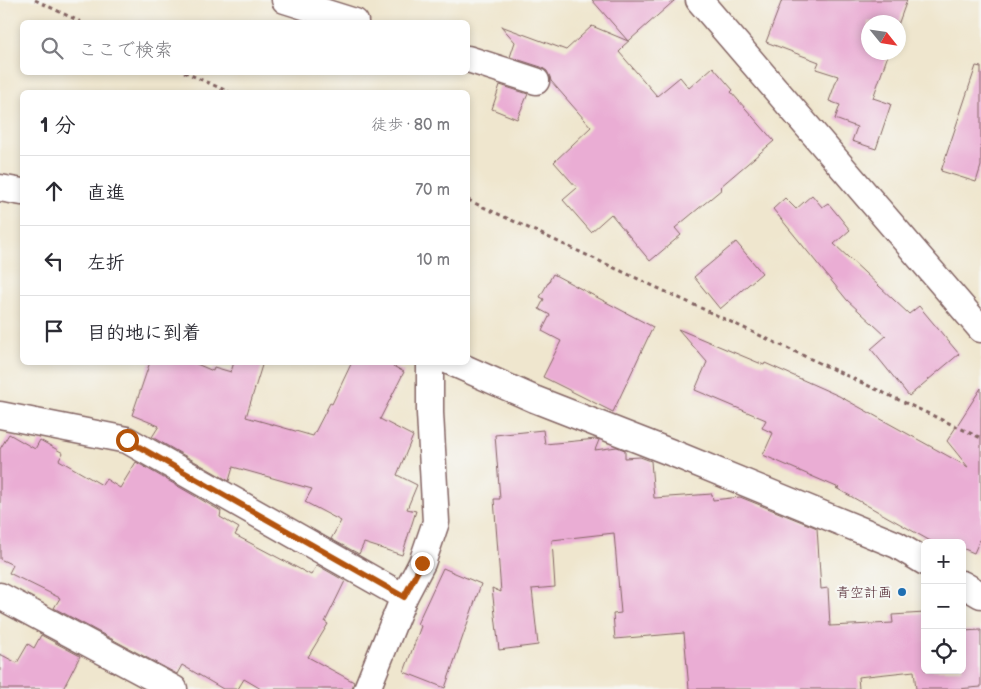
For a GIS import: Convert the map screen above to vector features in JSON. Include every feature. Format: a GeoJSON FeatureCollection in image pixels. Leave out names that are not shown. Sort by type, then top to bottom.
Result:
{"type":"FeatureCollection","features":[{"type":"Feature","properties":{"kind":"street"},"geometry":{"type":"LineString","coordinates":[[285,0],[349,20]]}},
{"type":"Feature","properties":{"kind":"street"},"geometry":{"type":"LineString","coordinates":[[699,0],[981,329]]}},
{"type":"Feature","properties":{"kind":"street"},"geometry":{"type":"LineString","coordinates":[[470,60],[536,81]]}},
{"type":"Feature","properties":{"kind":"street"},"geometry":{"type":"LineString","coordinates":[[0,188],[20,192]]}},
{"type":"Feature","properties":{"kind":"street"},"geometry":{"type":"LineString","coordinates":[[367,689],[404,597],[422,563],[436,522],[430,413],[430,365]]}},
{"type":"Feature","properties":{"kind":"street"},"geometry":{"type":"LineString","coordinates":[[458,365],[534,400],[680,456],[897,545],[921,560]]}},
{"type":"Feature","properties":{"kind":"street"},"geometry":{"type":"LineString","coordinates":[[0,415],[127,440],[404,597]]}},
{"type":"Feature","properties":{"kind":"street"},"geometry":{"type":"LineString","coordinates":[[966,586],[981,595]]}},
{"type":"Feature","properties":{"kind":"street"},"geometry":{"type":"LineString","coordinates":[[0,596],[174,689]]}},
{"type":"Feature","properties":{"kind":"path"},"geometry":{"type":"LineString","coordinates":[[35,0],[77,20]]}},
{"type":"Feature","properties":{"kind":"path"},"geometry":{"type":"LineString","coordinates":[[191,75],[224,90]]}},
{"type":"Feature","properties":{"kind":"path"},"geometry":{"type":"LineString","coordinates":[[470,201],[981,438]]}},
{"type":"Feature","properties":{"kind":"building"},"geometry":{"type":"Polygon","coordinates":[[[592,0],[675,0],[622,47],[619,52],[657,96],[680,77],[689,88],[713,67],[733,90],[731,92],[774,141],[720,187],[722,189],[675,228],[681,235],[650,261],[611,214],[591,232],[563,200],[577,188],[554,162],[591,127],[551,81],[547,71],[541,67],[510,57],[515,42],[501,26],[566,50],[592,26],[628,41],[592,0]]]}},
{"type":"Feature","properties":{"kind":"building"},"geometry":{"type":"Polygon","coordinates":[[[782,0],[907,0],[902,15],[861,15],[861,60],[886,60],[873,98],[891,104],[876,149],[852,141],[857,127],[835,119],[840,105],[829,101],[838,76],[816,69],[819,62],[766,42],[782,0]]]}},
{"type":"Feature","properties":{"kind":"building"},"geometry":{"type":"Polygon","coordinates":[[[976,66],[981,67],[981,166],[976,182],[941,171],[976,66]]]}},
{"type":"Feature","properties":{"kind":"building"},"geometry":{"type":"Polygon","coordinates":[[[500,85],[528,94],[517,119],[492,109],[500,85]]]}},
{"type":"Feature","properties":{"kind":"building"},"geometry":{"type":"Polygon","coordinates":[[[812,195],[822,207],[828,203],[850,230],[834,244],[909,314],[919,306],[959,354],[909,396],[871,349],[886,336],[847,300],[773,209],[785,198],[796,209],[812,195]]]}},
{"type":"Feature","properties":{"kind":"building"},"geometry":{"type":"Polygon","coordinates":[[[736,242],[762,273],[720,309],[694,277],[736,242]]]}},
{"type":"Feature","properties":{"kind":"building"},"geometry":{"type":"Polygon","coordinates":[[[553,274],[653,327],[613,412],[543,377],[561,341],[542,331],[550,315],[539,309],[544,299],[540,297],[553,274]]]}},
{"type":"Feature","properties":{"kind":"building"},"geometry":{"type":"Polygon","coordinates":[[[678,329],[764,365],[765,363],[839,396],[968,467],[947,441],[981,388],[981,537],[974,553],[966,550],[966,539],[927,539],[836,488],[839,488],[763,455],[773,433],[762,428],[766,420],[695,390],[707,362],[678,329]]]}},
{"type":"Feature","properties":{"kind":"building"},"geometry":{"type":"Polygon","coordinates":[[[149,365],[199,365],[213,371],[214,367],[231,372],[233,365],[262,365],[246,417],[313,436],[330,403],[332,404],[351,365],[391,365],[404,372],[380,419],[413,436],[397,475],[417,485],[407,509],[416,511],[402,555],[364,543],[359,554],[331,539],[341,521],[305,502],[312,489],[233,467],[229,481],[152,437],[159,426],[132,415],[149,365]]]}},
{"type":"Feature","properties":{"kind":"building"},"geometry":{"type":"Polygon","coordinates":[[[543,430],[545,444],[596,439],[599,440],[595,450],[617,447],[625,450],[625,458],[640,457],[651,461],[654,498],[712,494],[713,500],[740,497],[817,528],[821,589],[828,588],[830,626],[893,623],[892,615],[921,613],[921,674],[966,674],[966,631],[981,630],[981,687],[916,689],[914,671],[858,677],[859,689],[689,689],[684,633],[615,639],[613,614],[621,613],[614,533],[552,540],[555,587],[532,589],[538,645],[499,650],[492,588],[501,592],[494,499],[500,499],[495,435],[543,430]]]}},
{"type":"Feature","properties":{"kind":"building"},"geometry":{"type":"Polygon","coordinates":[[[9,434],[35,449],[40,440],[63,453],[59,460],[102,485],[106,479],[120,488],[136,462],[221,511],[220,517],[239,528],[235,535],[311,575],[317,565],[345,581],[325,622],[328,624],[308,657],[354,682],[352,689],[261,689],[244,679],[238,689],[223,689],[182,665],[177,674],[54,608],[60,598],[9,573],[13,565],[0,559],[0,449],[9,434]]]}},
{"type":"Feature","properties":{"kind":"building"},"geometry":{"type":"Polygon","coordinates":[[[443,568],[481,584],[445,688],[404,672],[421,626],[417,624],[443,568]]]}},
{"type":"Feature","properties":{"kind":"building"},"geometry":{"type":"Polygon","coordinates":[[[41,635],[80,656],[63,689],[0,689],[0,654],[17,663],[28,644],[34,648],[41,635]]]}},
{"type":"Feature","properties":{"kind":"place","name":"青空計画"},"geometry":{"type":"Point","coordinates":[902,592]}},
{"type":"Feature","properties":{"kind":"route"},"geometry":{"type":"LineString","coordinates":[[127,440],[404,597],[422,563]]}}]}
